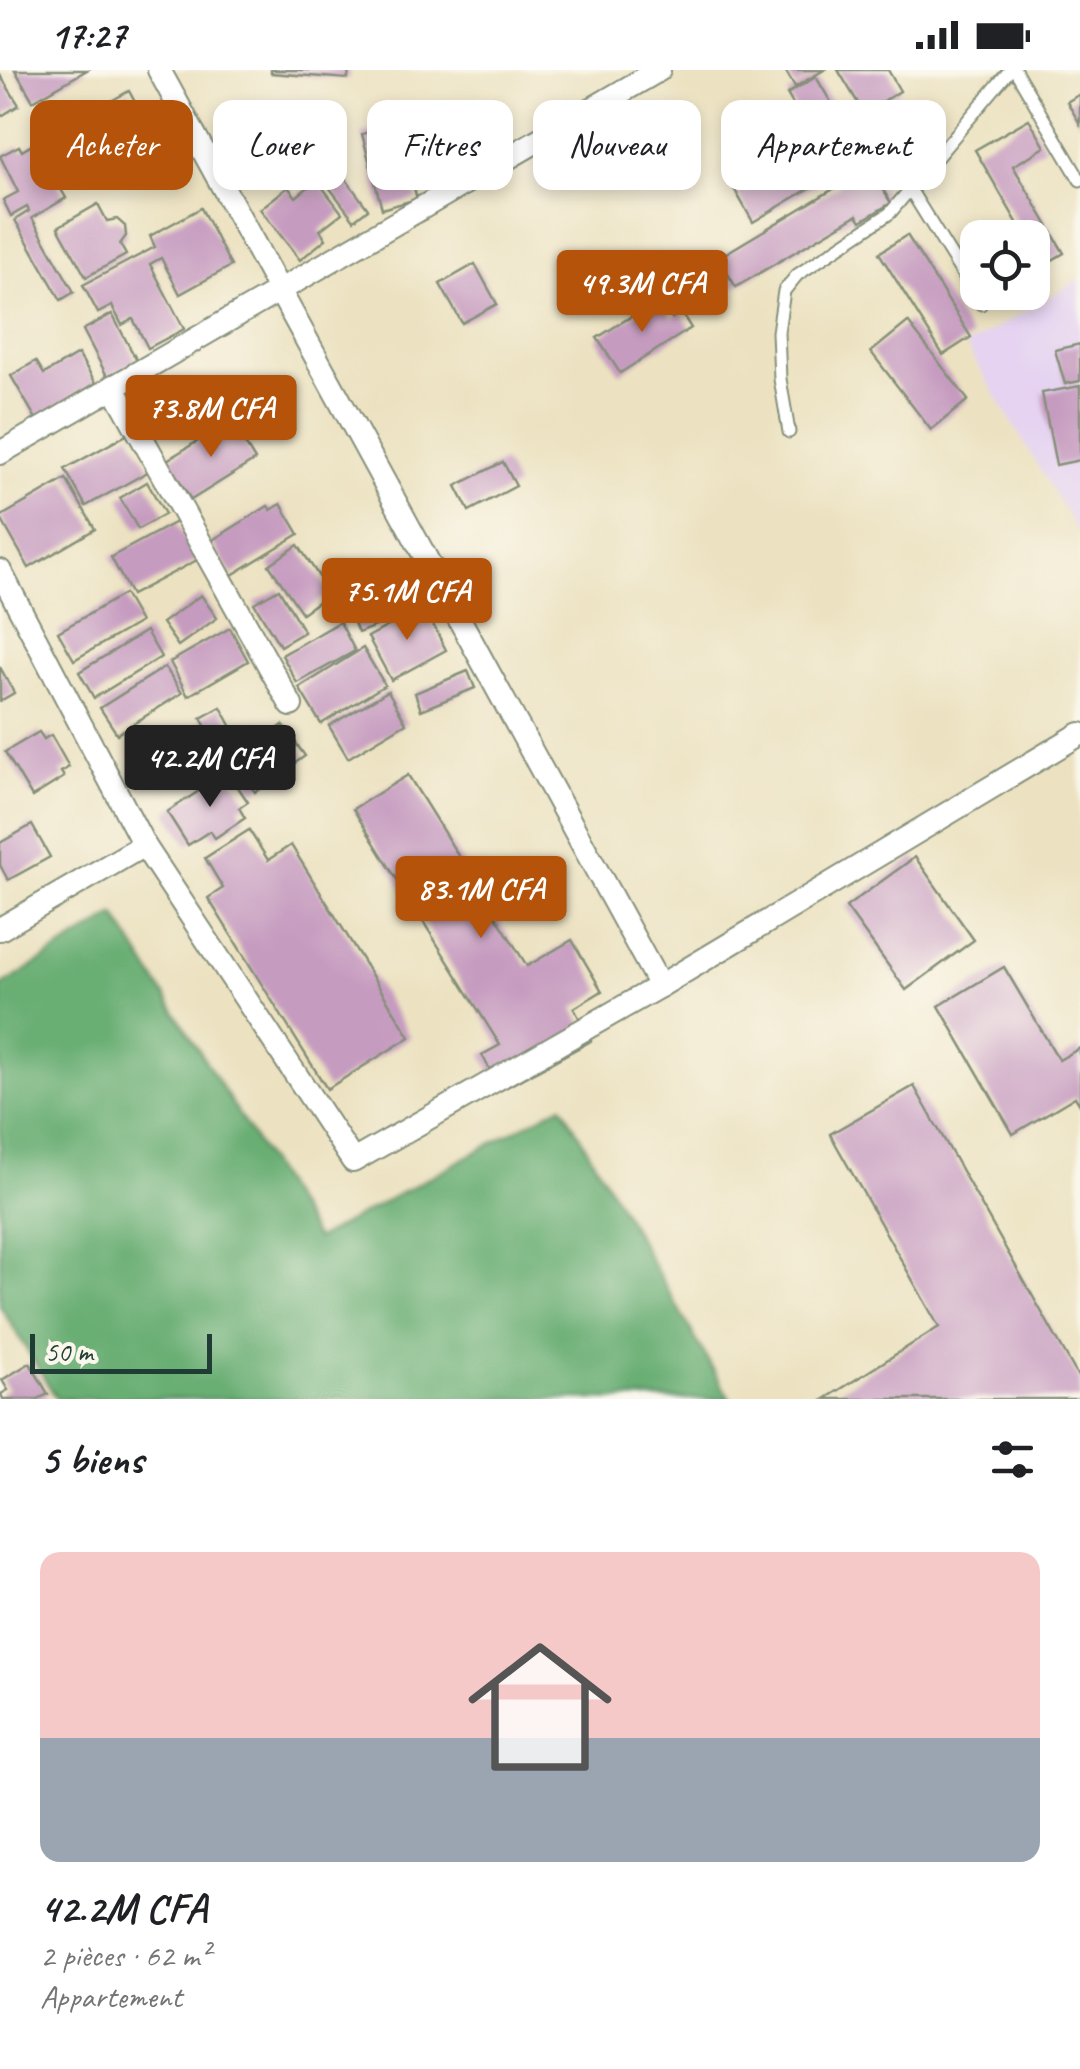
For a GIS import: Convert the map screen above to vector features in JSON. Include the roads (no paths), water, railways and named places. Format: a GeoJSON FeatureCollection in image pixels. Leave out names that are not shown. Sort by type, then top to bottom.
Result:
{"type":"FeatureCollection","features":[{"type":"Feature","properties":{"kind":"street"},"geometry":{"type":"LineString","coordinates":[[159,70],[660,986]]}},
{"type":"Feature","properties":{"kind":"street"},"geometry":{"type":"LineString","coordinates":[[0,452],[659,70]]}},
{"type":"Feature","properties":{"kind":"street"},"geometry":{"type":"LineString","coordinates":[[113,386],[291,705]]}},
{"type":"Feature","properties":{"kind":"street"},"geometry":{"type":"LineString","coordinates":[[0,571],[144,845],[353,1162],[660,986],[1080,734]]}},
{"type":"Feature","properties":{"kind":"street"},"geometry":{"type":"LineString","coordinates":[[0,929],[144,845]]}},
{"type":"Feature","properties":{"kind":"lane"},"geometry":{"type":"LineString","coordinates":[[788,432],[778,332],[784,291],[797,274],[890,213],[1012,70],[1080,180]]}},
{"type":"Feature","properties":{"kind":"lane"},"geometry":{"type":"LineString","coordinates":[[911,191],[960,270]]}}]}
